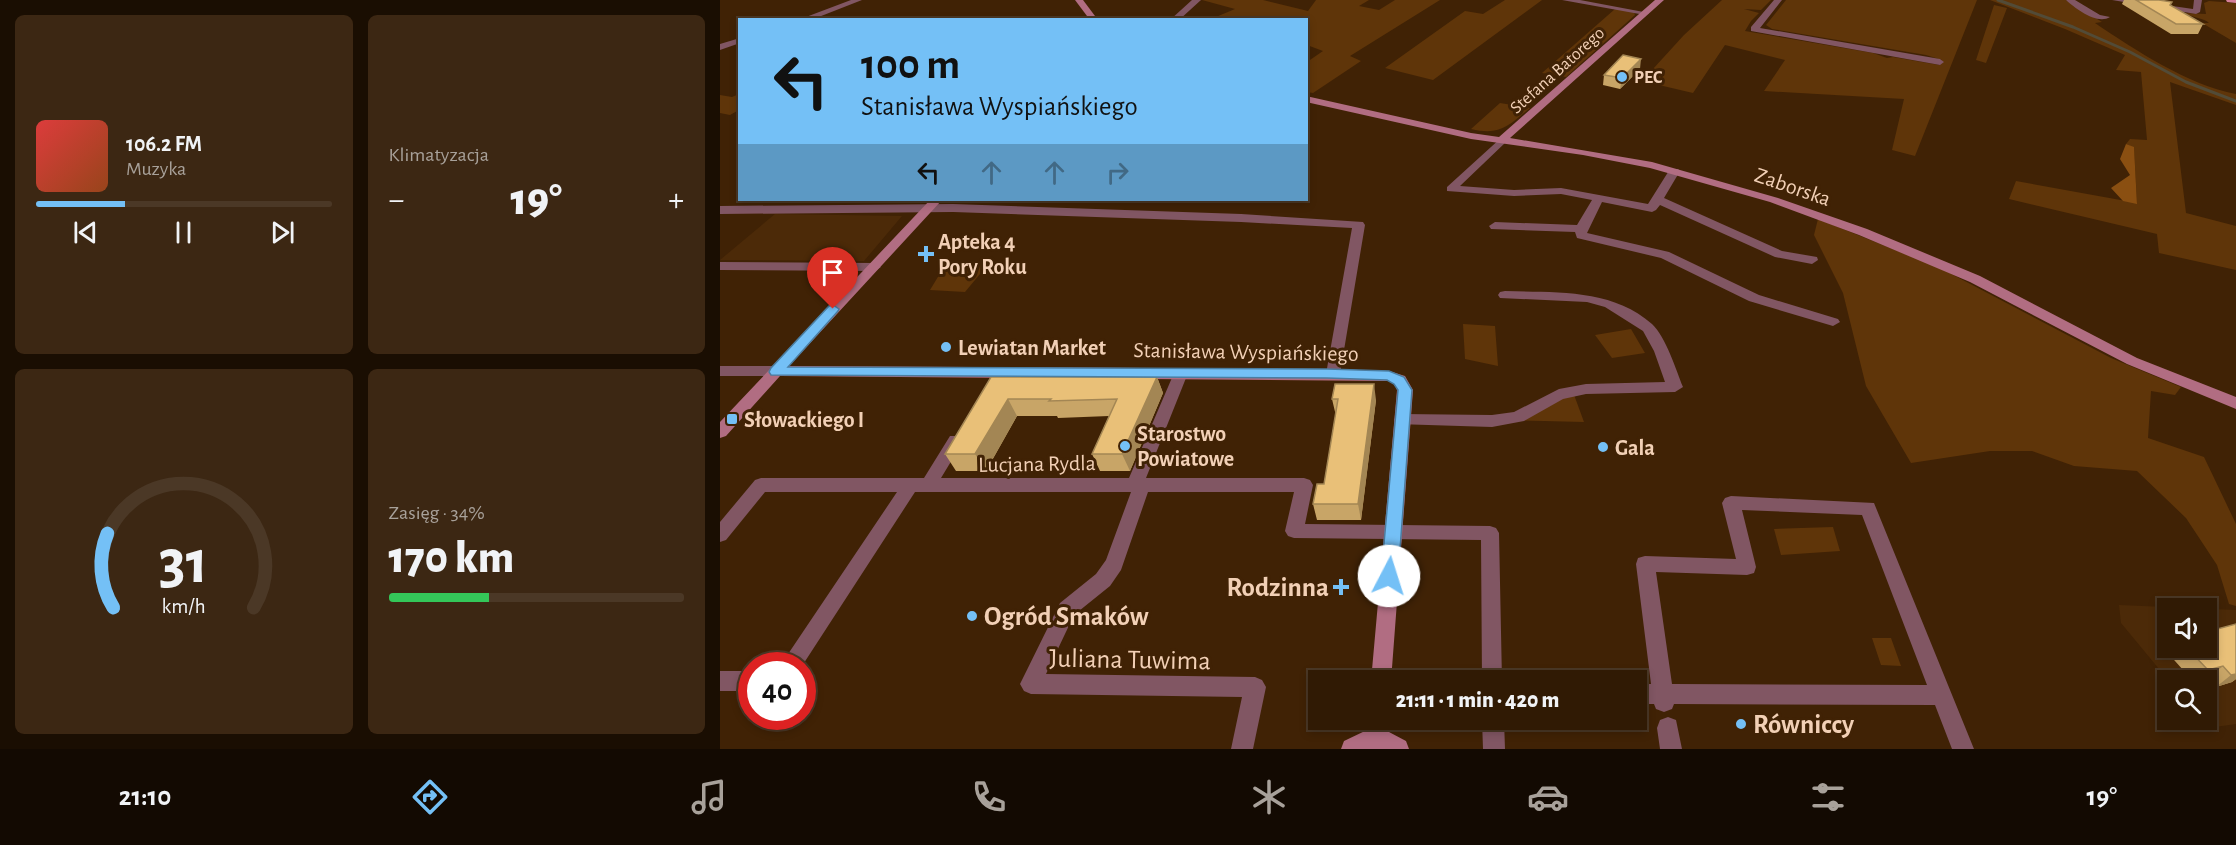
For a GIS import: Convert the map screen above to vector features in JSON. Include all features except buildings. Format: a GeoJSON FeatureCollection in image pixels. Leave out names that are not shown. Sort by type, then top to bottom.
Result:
{"type":"FeatureCollection","features":[{"type":"Feature","properties":{"kind":"main road"},"geometry":{"type":"LineString","coordinates":[[2230,0],[2236,1]]}},
{"type":"Feature","properties":{"kind":"street"},"geometry":{"type":"LineString","coordinates":[[808,18],[858,0]]}},
{"type":"Feature","properties":{"kind":"street"},"geometry":{"type":"LineString","coordinates":[[1079,0],[1092,18]]}},
{"type":"Feature","properties":{"kind":"street"},"geometry":{"type":"LineString","coordinates":[[1176,18],[1197,0]]}},
{"type":"Feature","properties":{"kind":"street"},"geometry":{"type":"LineString","coordinates":[[1566,0],[1645,13]]}},
{"type":"Feature","properties":{"kind":"street","name":"Stefana Batorego"},"geometry":{"type":"LineString","coordinates":[[1502,140],[1660,0]]}},
{"type":"Feature","properties":{"kind":"street"},"geometry":{"type":"LineString","coordinates":[[1778,0],[1752,30],[1882,54],[1928,58],[1940,62]]}},
{"type":"Feature","properties":{"kind":"street"},"geometry":{"type":"LineString","coordinates":[[2070,0],[2098,17],[2106,17]]}},
{"type":"Feature","properties":{"kind":"street"},"geometry":{"type":"LineString","coordinates":[[2116,0],[2196,12],[2198,0]]}},
{"type":"Feature","properties":{"kind":"street"},"geometry":{"type":"LineString","coordinates":[[720,47],[738,41]]}},
{"type":"Feature","properties":{"kind":"street","name":"Zaborska"},"geometry":{"type":"LineString","coordinates":[[1308,99],[1402,122],[1583,152],[1674,171],[1774,200],[1975,279],[2132,361],[2236,403]]}},
{"type":"Feature","properties":{"kind":"street"},"geometry":{"type":"LineString","coordinates":[[1502,140],[1451,189],[1514,193],[1561,191],[1652,208],[1674,171]]}},
{"type":"Feature","properties":{"kind":"street"},"geometry":{"type":"LineString","coordinates":[[1599,198],[1581,229],[1581,235],[1665,255],[1760,300],[1833,322]]}},
{"type":"Feature","properties":{"kind":"street"},"geometry":{"type":"LineString","coordinates":[[1657,199],[1779,254],[1812,260]]}},
{"type":"Feature","properties":{"kind":"street"},"geometry":{"type":"LineString","coordinates":[[720,432],[932,204]]}},
{"type":"Feature","properties":{"kind":"street"},"geometry":{"type":"LineString","coordinates":[[720,210],[932,204],[1359,225],[1333,374]]}},
{"type":"Feature","properties":{"kind":"street"},"geometry":{"type":"LineString","coordinates":[[1495,226],[1581,229]]}},
{"type":"Feature","properties":{"kind":"street"},"geometry":{"type":"LineString","coordinates":[[720,266],[875,267]]}},
{"type":"Feature","properties":{"kind":"street"},"geometry":{"type":"LineString","coordinates":[[1382,670],[1402,420],[1492,421],[1518,417],[1559,394],[1586,389],[1675,387],[1662,351],[1648,328],[1610,304],[1587,298],[1505,295]]}},
{"type":"Feature","properties":{"kind":"street","name":"Stanisława Wyspiańskiego"},"geometry":{"type":"LineString","coordinates":[[720,371],[1389,376],[1400,380],[1405,390],[1402,420]]}},
{"type":"Feature","properties":{"kind":"street"},"geometry":{"type":"LineString","coordinates":[[985,392],[996,373]]}},
{"type":"Feature","properties":{"kind":"street"},"geometry":{"type":"LineString","coordinates":[[1138,484],[1181,373]]}},
{"type":"Feature","properties":{"kind":"street"},"geometry":{"type":"LineString","coordinates":[[800,652],[962,430]]}},
{"type":"Feature","properties":{"kind":"street","name":"Juliana Tuwima"},"geometry":{"type":"LineString","coordinates":[[1138,484],[1114,564],[1103,580],[1066,609],[1031,684],[1255,687],[1242,749]]}},
{"type":"Feature","properties":{"kind":"street","name":"Lucjana Rydla"},"geometry":{"type":"LineString","coordinates":[[720,535],[761,485],[1304,485],[1294,531],[1393,533]]}},
{"type":"Feature","properties":{"kind":"street"},"geometry":{"type":"LineString","coordinates":[[1663,698],[1646,564],[1747,567],[1731,503],[1868,508],[1963,749]]}},
{"type":"Feature","properties":{"kind":"street"},"geometry":{"type":"LineString","coordinates":[[1393,533],[1490,533],[1492,670]]}},
{"type":"Feature","properties":{"kind":"street"},"geometry":{"type":"LineString","coordinates":[[720,681],[738,681]]}},
{"type":"Feature","properties":{"kind":"street"},"geometry":{"type":"LineString","coordinates":[[1647,696],[1663,698],[1942,695]]}},
{"type":"Feature","properties":{"kind":"street"},"geometry":{"type":"LineString","coordinates":[[1352,749],[1368,741],[1378,730],[1398,749]]}},
{"type":"Feature","properties":{"kind":"street"},"geometry":{"type":"LineString","coordinates":[[1493,730],[1494,749]]}},
{"type":"Feature","properties":{"kind":"shaded area"},"geometry":{"type":"Polygon","coordinates":[[[1202,0],[1263,0],[1308,11],[1316,0],[1369,0],[1359,6],[1379,10],[1395,0],[1440,0],[1350,56],[1361,61],[1313,93],[1308,92],[1308,61],[1323,51],[1308,45],[1308,18],[1213,18],[1235,9],[1202,0]]]}},
{"type":"Feature","properties":{"kind":"shaded area"},"geometry":{"type":"Polygon","coordinates":[[[1505,0],[1542,0],[1433,80],[1385,68],[1465,11],[1483,14],[1505,0]]]}},
{"type":"Feature","properties":{"kind":"shaded area"},"geometry":{"type":"Polygon","coordinates":[[[1722,0],[1771,0],[1761,10],[1744,9],[1759,13],[1745,31],[1873,53],[1887,58],[1939,65],[1942,60],[1926,55],[1772,29],[1766,25],[1786,0],[1977,0],[1915,156],[1892,150],[1904,99],[1764,91],[1785,60],[1725,45],[1693,93],[1642,81],[1684,35],[1722,0]]]}},
{"type":"Feature","properties":{"kind":"shaded area"},"geometry":{"type":"Polygon","coordinates":[[[1990,0],[2066,0],[2102,22],[2095,23],[2162,65],[2199,83],[2236,94],[2236,105],[2170,82],[2186,213],[2236,226],[2236,270],[2159,253],[2157,234],[2009,199],[2016,181],[2137,203],[2134,148],[2126,144],[2130,139],[2147,140],[2141,72],[2116,70],[2125,55],[1990,0]]]}},
{"type":"Feature","properties":{"kind":"shaded area"},"geometry":{"type":"Polygon","coordinates":[[[2209,1],[2236,3],[2236,43],[2202,23],[2209,23],[2207,21],[2184,13],[2206,14],[2204,3],[2209,1]]]}},
{"type":"Feature","properties":{"kind":"shaded area"},"geometry":{"type":"Polygon","coordinates":[[[1994,5],[2007,8],[1986,63],[1976,60],[1994,5]]]}},
{"type":"Feature","properties":{"kind":"shaded area"},"geometry":{"type":"Polygon","coordinates":[[[1615,9],[1634,12],[1635,15],[1566,77],[1542,73],[1615,9]]]}},
{"type":"Feature","properties":{"kind":"shaded area"},"geometry":{"type":"Polygon","coordinates":[[[738,94],[738,111],[730,115],[720,113],[720,95],[732,97],[738,94]]]}},
{"type":"Feature","properties":{"kind":"shaded area"},"geometry":{"type":"Polygon","coordinates":[[[1500,103],[1530,108],[1503,128],[1489,131],[1471,129],[1500,103]]]}},
{"type":"Feature","properties":{"kind":"shaded area"},"geometry":{"type":"Polygon","coordinates":[[[2126,144],[2134,147],[2137,204],[2123,201],[2111,188],[2130,175],[2120,159],[2126,144]]]}},
{"type":"Feature","properties":{"kind":"shaded area"},"geometry":{"type":"Polygon","coordinates":[[[775,214],[902,216],[864,261],[720,260],[775,214]]]}},
{"type":"Feature","properties":{"kind":"shaded area"},"geometry":{"type":"Polygon","coordinates":[[[1818,219],[1940,268],[2111,358],[2181,387],[2175,395],[2151,391],[2148,438],[2204,457],[2236,524],[2236,606],[2229,604],[2217,565],[2186,518],[2137,471],[2074,466],[2032,451],[1990,451],[1911,463],[1866,386],[1843,293],[1814,235],[1818,219]]]}},
{"type":"Feature","properties":{"kind":"shaded area"},"geometry":{"type":"Polygon","coordinates":[[[947,262],[990,262],[965,292],[930,290],[947,262]]]}},
{"type":"Feature","properties":{"kind":"shaded area"},"geometry":{"type":"Polygon","coordinates":[[[1463,324],[1495,326],[1498,366],[1465,359],[1463,324]]]}},
{"type":"Feature","properties":{"kind":"shaded area"},"geometry":{"type":"Polygon","coordinates":[[[1631,329],[1645,353],[1612,358],[1595,335],[1631,329]]]}},
{"type":"Feature","properties":{"kind":"shaded area"},"geometry":{"type":"Polygon","coordinates":[[[1573,392],[1584,422],[1502,420],[1573,392]]]}},
{"type":"Feature","properties":{"kind":"shaded area"},"geometry":{"type":"Polygon","coordinates":[[[1833,527],[1840,551],[1781,555],[1774,529],[1833,527]]]}},
{"type":"Feature","properties":{"kind":"shaded area"},"geometry":{"type":"Polygon","coordinates":[[[2119,605],[2157,607],[2157,658],[2217,658],[2217,609],[2236,610],[2236,724],[2217,727],[2217,670],[2160,670],[2121,623],[2119,605]]]}},
{"type":"Feature","properties":{"kind":"shaded area"},"geometry":{"type":"Polygon","coordinates":[[[1872,638],[1891,638],[1901,666],[1881,665],[1872,638]]]}},
{"type":"Feature","properties":{"kind":"waterway"},"geometry":{"type":"LineString","coordinates":[[1998,0],[2073,27],[2130,52],[2186,82],[2236,101]]}},
{"type":"Feature","properties":{"kind":"place","name":"PEC"},"geometry":{"type":"Point","coordinates":[1622,77]}},
{"type":"Feature","properties":{"kind":"place","name":"Apteka 4 Pory Roku"},"geometry":{"type":"Point","coordinates":[926,254]}},
{"type":"Feature","properties":{"kind":"place","name":"Lewiatan Market"},"geometry":{"type":"Point","coordinates":[946,347]}},
{"type":"Feature","properties":{"kind":"place","name":"Słowackiego I"},"geometry":{"type":"Point","coordinates":[732,419]}},
{"type":"Feature","properties":{"kind":"place","name":"Starostwo Powiatowe"},"geometry":{"type":"Point","coordinates":[1125,446]}},
{"type":"Feature","properties":{"kind":"place","name":"Gala"},"geometry":{"type":"Point","coordinates":[1603,447]}},
{"type":"Feature","properties":{"kind":"place","name":"Rodzinna"},"geometry":{"type":"Point","coordinates":[1341,587]}},
{"type":"Feature","properties":{"kind":"place","name":"Ogród Smaków"},"geometry":{"type":"Point","coordinates":[972,616]}},
{"type":"Feature","properties":{"kind":"place","name":"Równiccy"},"geometry":{"type":"Point","coordinates":[1741,724]}},
{"type":"Feature","properties":{"kind":"route"},"geometry":{"type":"LineString","coordinates":[[833,309],[776,372],[1327,374],[1389,376],[1400,380],[1405,390],[1389,576]]}}]}
